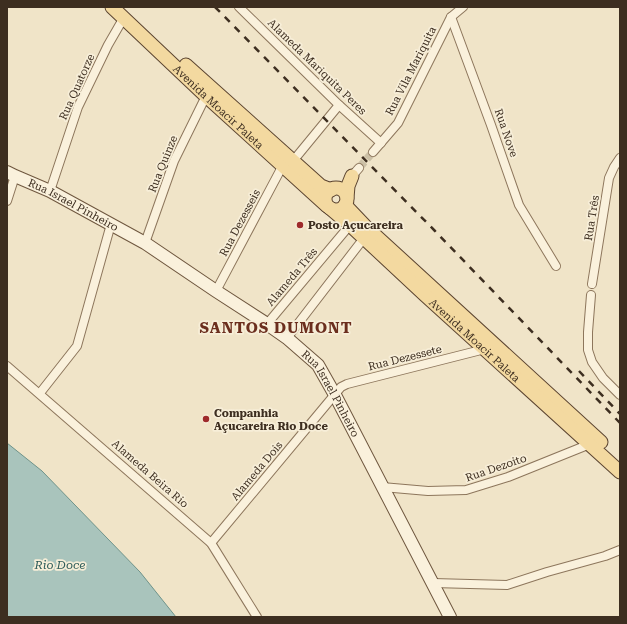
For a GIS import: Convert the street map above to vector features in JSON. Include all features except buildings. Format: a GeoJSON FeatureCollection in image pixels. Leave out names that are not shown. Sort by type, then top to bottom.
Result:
{"type":"FeatureCollection","features":[{"type":"Feature","properties":{"kind":"main road","name":"Avenida Moacir Paleta"},"geometry":{"type":"LineString","coordinates":[[112,7],[123,13],[234,109],[329,207],[620,472]]}},
{"type":"Feature","properties":{"kind":"main road","name":"Avenida Moacir Paleta"},"geometry":{"type":"LineString","coordinates":[[123,13],[206,96],[288,163],[321,186],[332,189]]}},
{"type":"Feature","properties":{"kind":"main road"},"geometry":{"type":"LineString","coordinates":[[356,172],[348,186],[346,201],[340,209],[337,210],[329,207],[325,199],[328,192],[332,189],[344,183],[356,172]]}},
{"type":"Feature","properties":{"kind":"main road"},"geometry":{"type":"LineString","coordinates":[[332,189],[338,188],[344,192],[346,201]]}},
{"type":"Feature","properties":{"kind":"main road","name":"Avenida Moacir Paleta"},"geometry":{"type":"LineString","coordinates":[[346,201],[365,226],[620,460]]}},
{"type":"Feature","properties":{"kind":"street","name":"Alameda Mariquita Peres"},"geometry":{"type":"LineString","coordinates":[[240,7],[338,104],[381,143]]}},
{"type":"Feature","properties":{"kind":"street"},"geometry":{"type":"LineString","coordinates":[[451,17],[463,7]]}},
{"type":"Feature","properties":{"kind":"street","name":"Rua Quatorze"},"geometry":{"type":"LineString","coordinates":[[50,190],[78,107],[123,13]]}},
{"type":"Feature","properties":{"kind":"street","name":"Rua Vila Mariquita"},"geometry":{"type":"LineString","coordinates":[[373,152],[398,123],[451,17]]}},
{"type":"Feature","properties":{"kind":"street","name":"Rua Nove"},"geometry":{"type":"LineString","coordinates":[[451,17],[492,125],[519,204],[556,266]]}},
{"type":"Feature","properties":{"kind":"street","name":"Rua Quinze"},"geometry":{"type":"LineString","coordinates":[[145,243],[174,160],[206,96]]}},
{"type":"Feature","properties":{"kind":"street","name":"Rua Dezesseis"},"geometry":{"type":"LineString","coordinates":[[216,291],[288,163],[338,104]]}},
{"type":"Feature","properties":{"kind":"street","name":"Rua Três"},"geometry":{"type":"LineString","coordinates":[[592,284],[609,178],[620,158]]}},
{"type":"Feature","properties":{"kind":"street"},"geometry":{"type":"LineString","coordinates":[[7,201],[11,174]]}},
{"type":"Feature","properties":{"kind":"street","name":"Rua Israel Pinheiro"},"geometry":{"type":"LineString","coordinates":[[11,174],[50,190],[145,243],[287,338],[318,365],[450,617]]}},
{"type":"Feature","properties":{"kind":"street"},"geometry":{"type":"LineString","coordinates":[[40,393],[77,346],[111,224]]}},
{"type":"Feature","properties":{"kind":"street","name":"Alameda Três"},"geometry":{"type":"LineString","coordinates":[[267,324],[350,225]]}},
{"type":"Feature","properties":{"kind":"street"},"geometry":{"type":"LineString","coordinates":[[287,338],[364,238]]}},
{"type":"Feature","properties":{"kind":"street"},"geometry":{"type":"LineString","coordinates":[[591,295],[588,350],[592,362],[603,378],[620,395]]}},
{"type":"Feature","properties":{"kind":"street","name":"Rua Dezessete"},"geometry":{"type":"LineString","coordinates":[[335,395],[341,387],[347,384],[484,349]]}},
{"type":"Feature","properties":{"kind":"street","name":"Alameda Beira Rio"},"geometry":{"type":"LineString","coordinates":[[7,366],[211,542],[257,617]]}},
{"type":"Feature","properties":{"kind":"street","name":"Alameda Dois"},"geometry":{"type":"LineString","coordinates":[[211,542],[335,395]]}},
{"type":"Feature","properties":{"kind":"street","name":"Rua Dezoito"},"geometry":{"type":"LineString","coordinates":[[382,487],[428,491],[466,490],[508,477],[590,444]]}},
{"type":"Feature","properties":{"kind":"street"},"geometry":{"type":"LineString","coordinates":[[433,584],[507,585],[605,556],[620,550]]}},
{"type":"Feature","properties":{"kind":"water","name":"Rio Doce"},"geometry":{"type":"Polygon","coordinates":[[[7,443],[42,471],[140,572],[176,617],[7,617],[7,443]]]}},
{"type":"Feature","properties":{"kind":"tunnel"},"geometry":{"type":"LineString","coordinates":[[359,168],[373,152]]}},
{"type":"Feature","properties":{"kind":"railway"},"geometry":{"type":"LineString","coordinates":[[215,7],[435,231],[620,423]]}},
{"type":"Feature","properties":{"kind":"railway"},"geometry":{"type":"LineString","coordinates":[[579,371],[620,414]]}},
{"type":"Feature","properties":{"kind":"place","name":"Posto Açucareira"},"geometry":{"type":"Point","coordinates":[300,225]}},
{"type":"Feature","properties":{"kind":"place","name":"Companhia Açucareira Rio Doce"},"geometry":{"type":"Point","coordinates":[206,419]}},
{"type":"Feature","properties":{"kind":"district","name":"SANTOS DUMONT"},"geometry":{"type":"Point","coordinates":[276,328]}}]}
